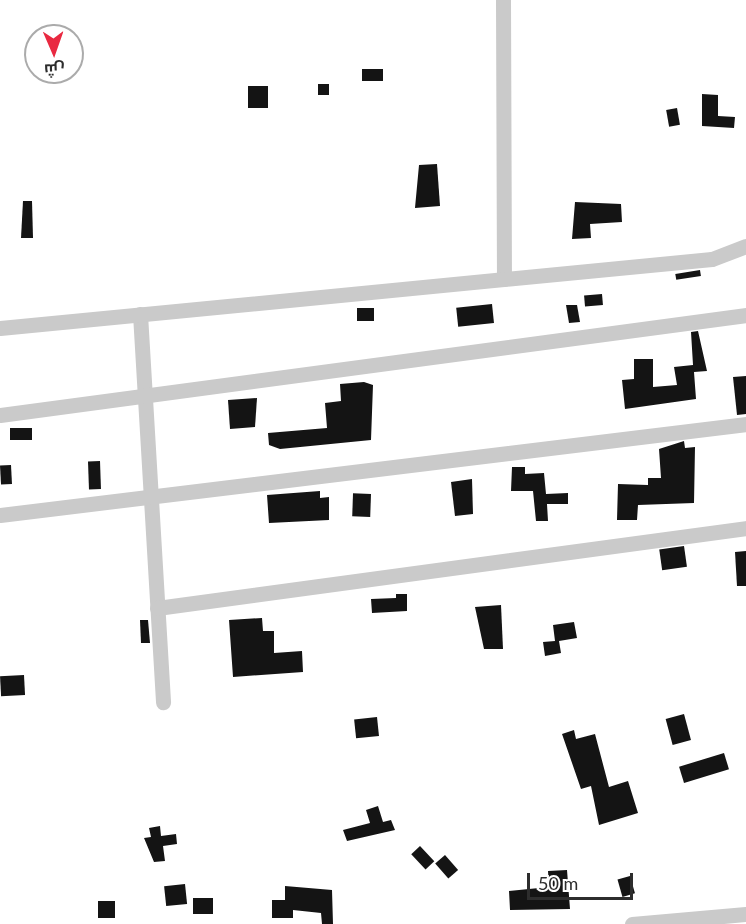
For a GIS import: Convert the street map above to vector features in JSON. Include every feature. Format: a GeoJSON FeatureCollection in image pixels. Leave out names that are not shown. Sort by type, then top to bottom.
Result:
{"type":"FeatureCollection","features":[{"type":"Feature","properties":{"kind":"street"},"geometry":{"type":"LineString","coordinates":[[503,0],[504,279]]}},
{"type":"Feature","properties":{"kind":"street"},"geometry":{"type":"LineString","coordinates":[[0,328],[712,259],[746,246]]}},
{"type":"Feature","properties":{"kind":"street"},"geometry":{"type":"LineString","coordinates":[[140,314],[163,702]]}},
{"type":"Feature","properties":{"kind":"street"},"geometry":{"type":"LineString","coordinates":[[0,415],[746,315]]}},
{"type":"Feature","properties":{"kind":"street"},"geometry":{"type":"LineString","coordinates":[[0,515],[746,424]]}},
{"type":"Feature","properties":{"kind":"street"},"geometry":{"type":"LineString","coordinates":[[157,608],[746,528]]}},
{"type":"Feature","properties":{"kind":"street"},"geometry":{"type":"LineString","coordinates":[[632,924],[746,914]]}},
{"type":"Feature","properties":{"kind":"building"},"geometry":{"type":"Polygon","coordinates":[[[362,69],[383,69],[383,81],[362,81],[362,69]]]}},
{"type":"Feature","properties":{"kind":"building"},"geometry":{"type":"Polygon","coordinates":[[[318,84],[329,84],[329,95],[318,95],[318,84]]]}},
{"type":"Feature","properties":{"kind":"building"},"geometry":{"type":"Polygon","coordinates":[[[248,86],[268,86],[268,108],[248,108],[248,86]]]}},
{"type":"Feature","properties":{"kind":"building"},"geometry":{"type":"Polygon","coordinates":[[[702,94],[718,95],[718,116],[735,117],[734,128],[702,126],[702,94]]]}},
{"type":"Feature","properties":{"kind":"building"},"geometry":{"type":"Polygon","coordinates":[[[677,108],[680,125],[669,127],[666,110],[677,108]]]}},
{"type":"Feature","properties":{"kind":"building"},"geometry":{"type":"Polygon","coordinates":[[[437,164],[440,206],[415,208],[419,165],[437,164]]]}},
{"type":"Feature","properties":{"kind":"building"},"geometry":{"type":"Polygon","coordinates":[[[23,201],[32,201],[33,238],[21,238],[23,201]]]}},
{"type":"Feature","properties":{"kind":"building"},"geometry":{"type":"Polygon","coordinates":[[[575,202],[621,204],[622,222],[590,224],[591,238],[572,239],[575,202]]]}},
{"type":"Feature","properties":{"kind":"building"},"geometry":{"type":"Polygon","coordinates":[[[700,270],[701,276],[676,280],[675,274],[700,270]]]}},
{"type":"Feature","properties":{"kind":"building"},"geometry":{"type":"Polygon","coordinates":[[[602,294],[603,305],[585,307],[584,296],[602,294]]]}},
{"type":"Feature","properties":{"kind":"building"},"geometry":{"type":"Polygon","coordinates":[[[492,304],[494,323],[458,327],[456,308],[492,304]]]}},
{"type":"Feature","properties":{"kind":"building"},"geometry":{"type":"Polygon","coordinates":[[[566,305],[577,305],[580,322],[569,323],[566,305]]]}},
{"type":"Feature","properties":{"kind":"building"},"geometry":{"type":"Polygon","coordinates":[[[357,308],[374,308],[374,321],[357,321],[357,308]]]}},
{"type":"Feature","properties":{"kind":"building"},"geometry":{"type":"Polygon","coordinates":[[[698,331],[707,371],[694,372],[696,399],[625,409],[622,380],[634,379],[634,359],[653,359],[653,387],[677,385],[674,367],[693,365],[691,332],[698,331]]]}},
{"type":"Feature","properties":{"kind":"building"},"geometry":{"type":"Polygon","coordinates":[[[746,376],[746,414],[737,415],[733,377],[746,376]]]}},
{"type":"Feature","properties":{"kind":"building"},"geometry":{"type":"Polygon","coordinates":[[[364,382],[373,385],[371,440],[280,449],[269,445],[268,433],[327,428],[325,403],[341,401],[340,384],[364,382]]]}},
{"type":"Feature","properties":{"kind":"building"},"geometry":{"type":"Polygon","coordinates":[[[257,398],[255,427],[230,429],[228,400],[257,398]]]}},
{"type":"Feature","properties":{"kind":"building"},"geometry":{"type":"Polygon","coordinates":[[[10,428],[32,428],[32,440],[10,440],[10,428]]]}},
{"type":"Feature","properties":{"kind":"building"},"geometry":{"type":"Polygon","coordinates":[[[684,441],[685,448],[695,447],[694,503],[638,505],[637,520],[617,520],[618,484],[648,485],[648,478],[661,478],[659,449],[684,441]]]}},
{"type":"Feature","properties":{"kind":"building"},"geometry":{"type":"Polygon","coordinates":[[[88,461],[100,461],[101,489],[89,489],[88,461]]]}},
{"type":"Feature","properties":{"kind":"building"},"geometry":{"type":"Polygon","coordinates":[[[11,465],[12,484],[1,485],[0,466],[11,465]]]}},
{"type":"Feature","properties":{"kind":"building"},"geometry":{"type":"Polygon","coordinates":[[[512,467],[525,467],[525,474],[544,473],[546,494],[568,493],[568,504],[547,504],[548,521],[536,521],[533,491],[511,491],[512,467]]]}},
{"type":"Feature","properties":{"kind":"building"},"geometry":{"type":"Polygon","coordinates":[[[472,479],[473,514],[455,516],[451,482],[472,479]]]}},
{"type":"Feature","properties":{"kind":"building"},"geometry":{"type":"Polygon","coordinates":[[[320,491],[320,498],[329,497],[329,520],[269,523],[267,495],[320,491]]]}},
{"type":"Feature","properties":{"kind":"building"},"geometry":{"type":"Polygon","coordinates":[[[353,493],[371,494],[370,517],[352,516],[353,493]]]}},
{"type":"Feature","properties":{"kind":"building"},"geometry":{"type":"Polygon","coordinates":[[[684,546],[687,567],[662,570],[659,549],[684,546]]]}},
{"type":"Feature","properties":{"kind":"building"},"geometry":{"type":"Polygon","coordinates":[[[746,551],[746,586],[737,586],[735,552],[746,551]]]}},
{"type":"Feature","properties":{"kind":"building"},"geometry":{"type":"Polygon","coordinates":[[[396,594],[407,594],[407,611],[372,613],[371,599],[396,598],[396,594]]]}},
{"type":"Feature","properties":{"kind":"building"},"geometry":{"type":"Polygon","coordinates":[[[501,605],[503,649],[484,649],[475,607],[501,605]]]}},
{"type":"Feature","properties":{"kind":"building"},"geometry":{"type":"Polygon","coordinates":[[[262,618],[263,631],[274,631],[274,653],[302,651],[303,672],[233,677],[229,620],[262,618]]]}},
{"type":"Feature","properties":{"kind":"building"},"geometry":{"type":"Polygon","coordinates":[[[140,620],[148,620],[150,643],[141,643],[140,620]]]}},
{"type":"Feature","properties":{"kind":"building"},"geometry":{"type":"Polygon","coordinates":[[[574,622],[577,638],[559,641],[561,653],[545,656],[543,642],[555,641],[553,625],[574,622]]]}},
{"type":"Feature","properties":{"kind":"building"},"geometry":{"type":"Polygon","coordinates":[[[24,675],[25,695],[1,696],[0,676],[24,675]]]}},
{"type":"Feature","properties":{"kind":"building"},"geometry":{"type":"Polygon","coordinates":[[[684,714],[691,740],[673,745],[666,719],[684,714]]]}},
{"type":"Feature","properties":{"kind":"building"},"geometry":{"type":"Polygon","coordinates":[[[377,717],[379,736],[356,738],[354,719],[377,717]]]}},
{"type":"Feature","properties":{"kind":"building"},"geometry":{"type":"Polygon","coordinates":[[[574,730],[576,739],[595,734],[609,787],[628,781],[638,813],[599,825],[591,786],[581,789],[562,734],[574,730]]]}},
{"type":"Feature","properties":{"kind":"building"},"geometry":{"type":"Polygon","coordinates":[[[724,753],[729,769],[684,783],[679,767],[724,753]]]}},
{"type":"Feature","properties":{"kind":"building"},"geometry":{"type":"Polygon","coordinates":[[[378,806],[383,822],[391,820],[395,830],[347,841],[343,830],[370,823],[366,810],[378,806]]]}},
{"type":"Feature","properties":{"kind":"building"},"geometry":{"type":"Polygon","coordinates":[[[160,826],[161,836],[176,834],[177,844],[163,846],[165,861],[154,862],[144,838],[151,837],[149,828],[160,826]]]}},
{"type":"Feature","properties":{"kind":"building"},"geometry":{"type":"Polygon","coordinates":[[[420,846],[434,861],[426,870],[411,854],[420,846]]]}},
{"type":"Feature","properties":{"kind":"building"},"geometry":{"type":"Polygon","coordinates":[[[445,855],[458,870],[448,879],[435,864],[445,855]]]}},
{"type":"Feature","properties":{"kind":"building"},"geometry":{"type":"Polygon","coordinates":[[[567,870],[570,909],[510,910],[509,891],[549,887],[548,871],[567,870]]]}},
{"type":"Feature","properties":{"kind":"building"},"geometry":{"type":"Polygon","coordinates":[[[630,876],[635,893],[622,897],[618,880],[630,876]]]}},
{"type":"Feature","properties":{"kind":"building"},"geometry":{"type":"Polygon","coordinates":[[[185,884],[187,904],[166,906],[164,886],[185,884]]]}},
{"type":"Feature","properties":{"kind":"building"},"geometry":{"type":"Polygon","coordinates":[[[285,886],[332,890],[333,924],[322,924],[321,913],[293,910],[293,918],[272,918],[272,900],[285,900],[285,886]]]}},
{"type":"Feature","properties":{"kind":"building"},"geometry":{"type":"Polygon","coordinates":[[[193,898],[213,898],[213,914],[193,914],[193,898]]]}},
{"type":"Feature","properties":{"kind":"building"},"geometry":{"type":"Polygon","coordinates":[[[98,901],[115,901],[115,918],[98,918],[98,901]]]}}]}
